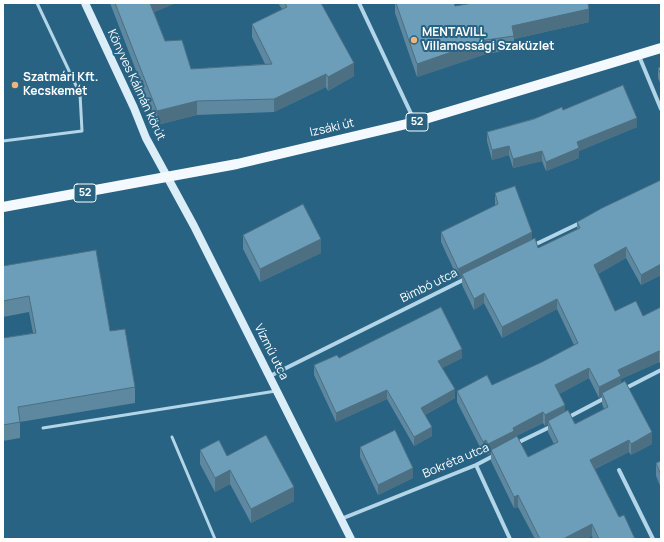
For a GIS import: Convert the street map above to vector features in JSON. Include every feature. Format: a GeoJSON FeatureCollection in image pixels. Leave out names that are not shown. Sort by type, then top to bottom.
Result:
{"type":"FeatureCollection","features":[{"type":"Feature","properties":{"kind":"main road","name":"Könyves Kálmán körút"},"geometry":{"type":"LineString","coordinates":[[85,3],[134,108],[146,138],[168,177]]}},
{"type":"Feature","properties":{"kind":"main road","name":"Izsáki út"},"geometry":{"type":"LineString","coordinates":[[3,207],[237,164],[415,122],[661,48]]}},
{"type":"Feature","properties":{"kind":"main road","name":"Vízmű utca"},"geometry":{"type":"LineString","coordinates":[[168,177],[278,391],[351,539]]}},
{"type":"Feature","properties":{"kind":"street"},"geometry":{"type":"LineString","coordinates":[[359,3],[415,122]]}},
{"type":"Feature","properties":{"kind":"street"},"geometry":{"type":"LineString","coordinates":[[639,55],[661,109]]}},
{"type":"Feature","properties":{"kind":"street"},"geometry":{"type":"LineString","coordinates":[[524,250],[588,219]]}},
{"type":"Feature","properties":{"kind":"street","name":"Bimbó utca"},"geometry":{"type":"LineString","coordinates":[[270,376],[468,278]]}},
{"type":"Feature","properties":{"kind":"street"},"geometry":{"type":"LineString","coordinates":[[620,391],[661,370]]}},
{"type":"Feature","properties":{"kind":"street"},"geometry":{"type":"LineString","coordinates":[[565,419],[613,394]]}},
{"type":"Feature","properties":{"kind":"street"},"geometry":{"type":"LineString","coordinates":[[510,447],[558,422]]}},
{"type":"Feature","properties":{"kind":"street","name":"Bokréta utca"},"geometry":{"type":"LineString","coordinates":[[341,519],[476,465],[503,451]]}},
{"type":"Feature","properties":{"kind":"street"},"geometry":{"type":"LineString","coordinates":[[476,465],[510,539]]}},
{"type":"Feature","properties":{"kind":"street"},"geometry":{"type":"LineString","coordinates":[[619,470],[653,539]]}},
{"type":"Feature","properties":{"kind":"lane"},"geometry":{"type":"LineString","coordinates":[[3,141],[82,131],[80,94],[37,3]]}},
{"type":"Feature","properties":{"kind":"lane"},"geometry":{"type":"LineString","coordinates":[[43,428],[278,391]]}},
{"type":"Feature","properties":{"kind":"lane"},"geometry":{"type":"LineString","coordinates":[[172,437],[215,539]]}},
{"type":"Feature","properties":{"kind":"building"},"geometry":{"type":"Polygon","coordinates":[[[115,3],[150,3],[165,41],[182,40],[191,69],[272,64],[252,24],[287,7],[285,3],[321,3],[354,63],[328,77],[326,74],[274,99],[197,101],[157,111],[115,3]]]}},
{"type":"Feature","properties":{"kind":"building"},"geometry":{"type":"Polygon","coordinates":[[[396,3],[454,3],[455,6],[473,3],[588,3],[589,9],[512,26],[514,36],[486,40],[417,64],[396,3]]]}},
{"type":"Feature","properties":{"kind":"building"},"geometry":{"type":"Polygon","coordinates":[[[661,67],[661,75],[658,68],[661,67]]]}},
{"type":"Feature","properties":{"kind":"building"},"geometry":{"type":"Polygon","coordinates":[[[623,85],[637,118],[577,142],[579,148],[546,162],[542,151],[513,159],[509,146],[492,150],[487,132],[534,119],[562,107],[563,110],[623,85]]]}},
{"type":"Feature","properties":{"kind":"building"},"geometry":{"type":"Polygon","coordinates":[[[661,180],[661,264],[641,275],[626,247],[594,265],[615,311],[636,301],[643,316],[661,307],[661,354],[659,351],[618,370],[621,376],[599,387],[589,368],[555,385],[565,405],[545,415],[543,412],[513,428],[514,431],[488,444],[486,440],[483,442],[457,391],[487,375],[492,385],[542,362],[578,343],[557,299],[502,327],[484,293],[474,299],[462,274],[535,238],[538,248],[580,228],[577,222],[602,208],[661,180]]]}},
{"type":"Feature","properties":{"kind":"building"},"geometry":{"type":"Polygon","coordinates":[[[515,186],[532,232],[458,269],[441,232],[498,204],[495,193],[515,186]]]}},
{"type":"Feature","properties":{"kind":"building"},"geometry":{"type":"Polygon","coordinates":[[[303,204],[321,239],[260,269],[243,235],[303,204]]]}},
{"type":"Feature","properties":{"kind":"building"},"geometry":{"type":"Polygon","coordinates":[[[96,250],[110,331],[125,329],[135,387],[18,407],[20,422],[3,425],[3,338],[36,333],[29,296],[3,301],[3,266],[96,250]]]}},
{"type":"Feature","properties":{"kind":"building"},"geometry":{"type":"Polygon","coordinates":[[[441,307],[462,349],[438,361],[455,389],[421,408],[432,427],[414,437],[387,390],[336,413],[314,365],[337,355],[339,358],[441,307]]]}},
{"type":"Feature","properties":{"kind":"building"},"geometry":{"type":"Polygon","coordinates":[[[625,381],[652,432],[631,444],[629,440],[590,460],[619,517],[624,515],[635,539],[599,539],[592,524],[563,539],[540,539],[518,495],[514,497],[491,450],[517,436],[528,457],[558,442],[548,421],[568,410],[575,424],[608,407],[602,393],[625,381]]]}},
{"type":"Feature","properties":{"kind":"building"},"geometry":{"type":"Polygon","coordinates":[[[395,430],[413,468],[378,485],[360,447],[395,430]]]}},
{"type":"Feature","properties":{"kind":"building"},"geometry":{"type":"Polygon","coordinates":[[[266,435],[294,487],[251,509],[230,470],[215,478],[200,450],[219,440],[227,456],[266,435]]]}},
{"type":"Feature","properties":{"kind":"building"},"geometry":{"type":"Polygon","coordinates":[[[661,461],[661,475],[656,463],[661,461]]]}},
{"type":"Feature","properties":{"kind":"place","name":"MENTAVILL Villamossági Szaküzlet"},"geometry":{"type":"Point","coordinates":[414,40]}},
{"type":"Feature","properties":{"kind":"place","name":"Szatmári Kft. Kecskemét"},"geometry":{"type":"Point","coordinates":[15,85]}}]}
